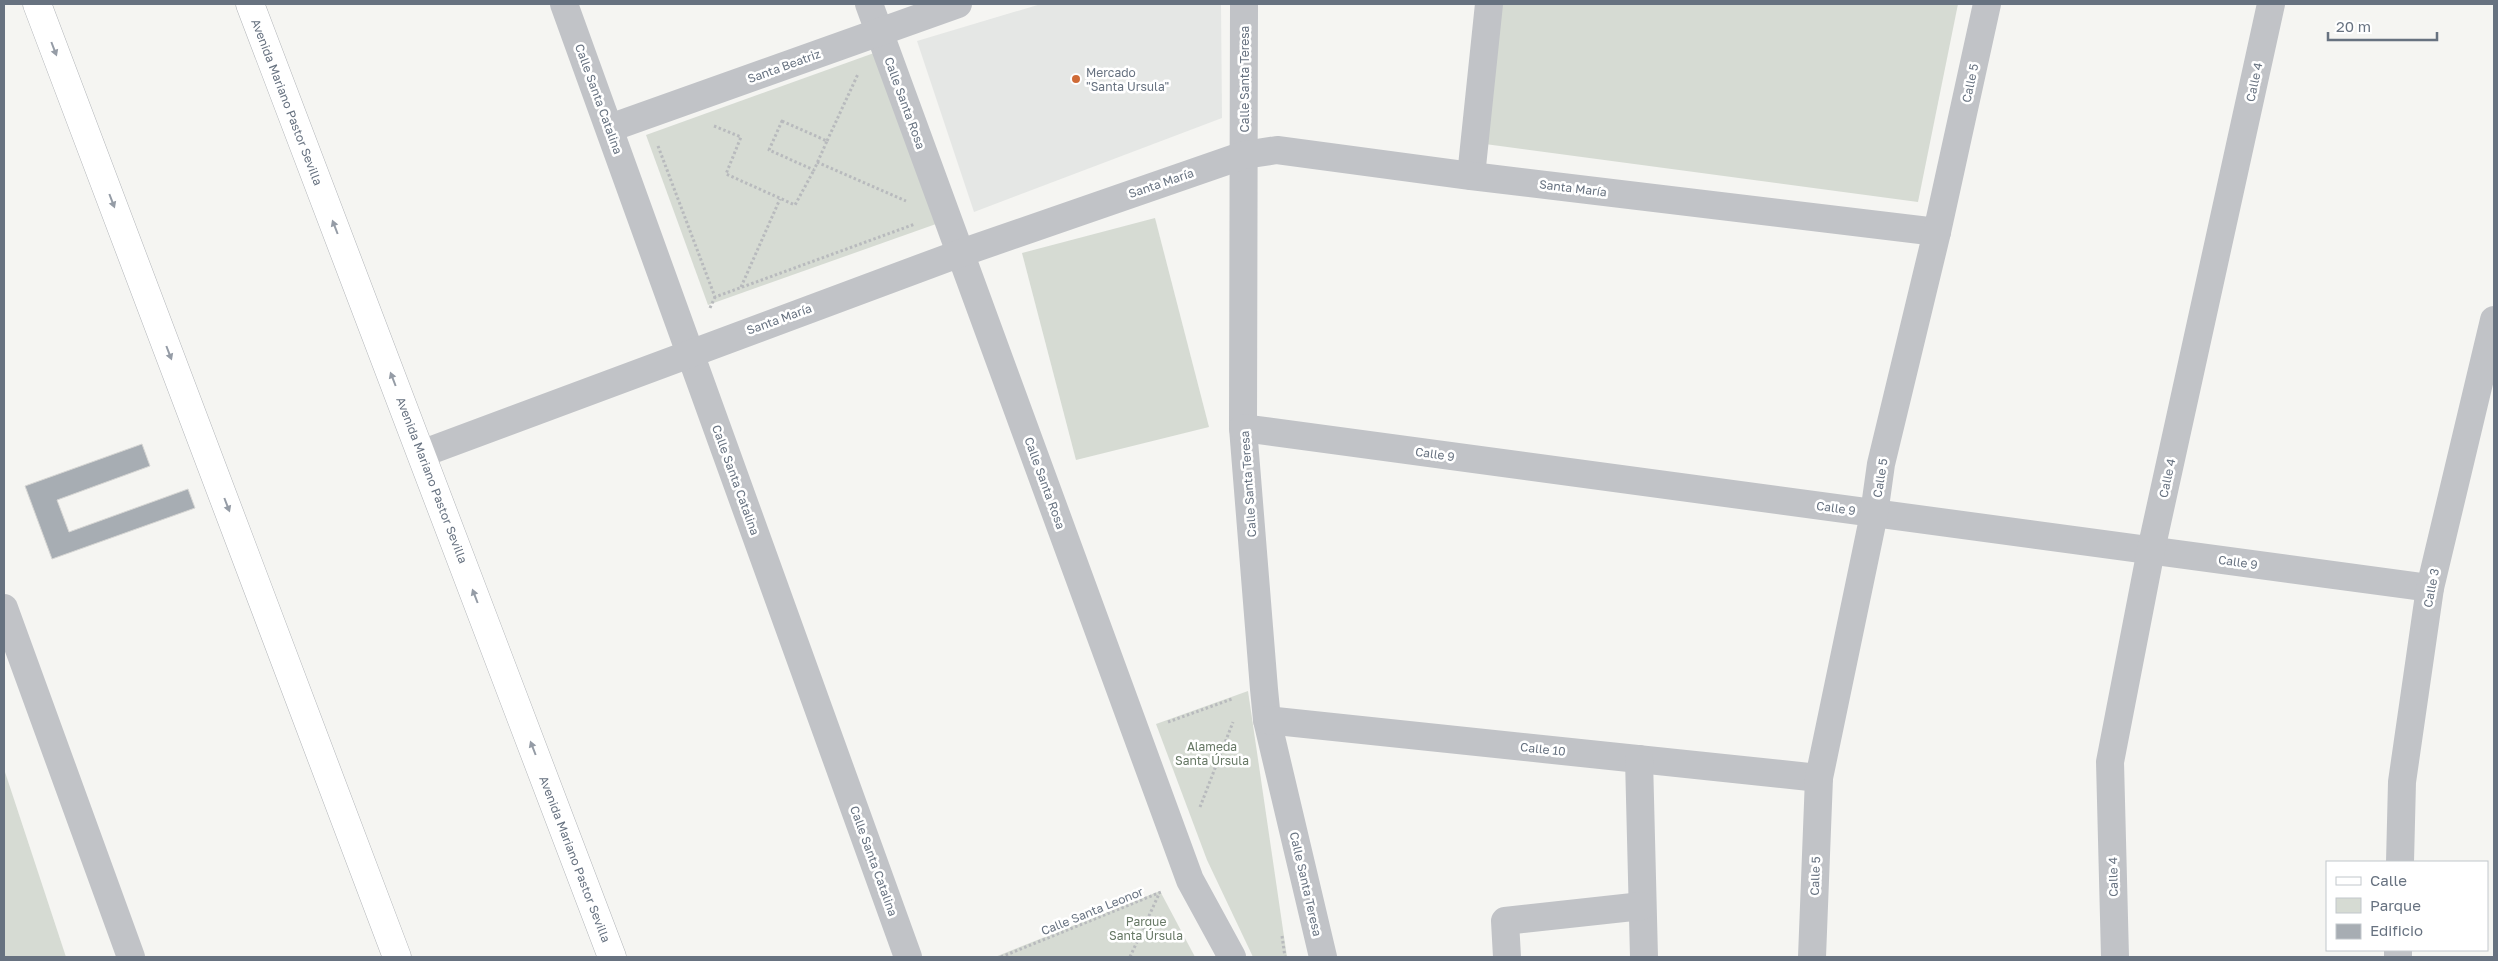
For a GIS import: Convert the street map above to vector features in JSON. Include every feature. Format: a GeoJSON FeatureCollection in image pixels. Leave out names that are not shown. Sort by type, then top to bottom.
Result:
{"type":"FeatureCollection","features":[{"type":"Feature","properties":{"kind":"main road"},"geometry":{"type":"LineString","coordinates":[[37,4],[397,957]]}},
{"type":"Feature","properties":{"kind":"main road","name":"Avenida Mariano Pastor Sevilla"},"geometry":{"type":"LineString","coordinates":[[250,4],[612,957]]}},
{"type":"Feature","properties":{"kind":"street","name":"Calle Santa Catalina"},"geometry":{"type":"LineString","coordinates":[[564,4],[908,957]]}},
{"type":"Feature","properties":{"kind":"street","name":"Calle Santa Rosa"},"geometry":{"type":"LineString","coordinates":[[869,4],[1190,880],[1232,957]]}},
{"type":"Feature","properties":{"kind":"street","name":"Santa Beatriz"},"geometry":{"type":"LineString","coordinates":[[610,128],[958,4]]}},
{"type":"Feature","properties":{"kind":"street","name":"Calle Santa Teresa"},"geometry":{"type":"LineString","coordinates":[[1244,4],[1243,428],[1254,692],[1267,720],[1323,957]]}},
{"type":"Feature","properties":{"kind":"street"},"geometry":{"type":"LineString","coordinates":[[1471,176],[1489,4]]}},
{"type":"Feature","properties":{"kind":"street","name":"Calle 5"},"geometry":{"type":"LineString","coordinates":[[1812,957],[1819,778],[1874,514],[1881,464],[1937,232],[1987,4]]}},
{"type":"Feature","properties":{"kind":"street","name":"Calle 4"},"geometry":{"type":"LineString","coordinates":[[2115,957],[2110,762],[2151,550],[2271,4]]}},
{"type":"Feature","properties":{"kind":"street","name":"Santa María"},"geometry":{"type":"LineString","coordinates":[[421,454],[961,252],[1244,155],[1277,150],[1471,176],[1937,232]]}},
{"type":"Feature","properties":{"kind":"street","name":"Calle 3"},"geometry":{"type":"LineString","coordinates":[[2400,861],[2402,782],[2430,588],[2494,320]]}},
{"type":"Feature","properties":{"kind":"street","name":"Calle 9"},"geometry":{"type":"LineString","coordinates":[[1243,428],[2430,588]]}},
{"type":"Feature","properties":{"kind":"street"},"geometry":{"type":"LineString","coordinates":[[4,608],[131,957]]}},
{"type":"Feature","properties":{"kind":"street","name":"Calle 10"},"geometry":{"type":"LineString","coordinates":[[1267,720],[1819,778]]}},
{"type":"Feature","properties":{"kind":"street"},"geometry":{"type":"LineString","coordinates":[[1639,760],[1644,957]]}},
{"type":"Feature","properties":{"kind":"street"},"geometry":{"type":"LineString","coordinates":[[1507,957],[1505,921],[1642,906]]}},
{"type":"Feature","properties":{"kind":"path"},"geometry":{"type":"LineString","coordinates":[[706,122],[741,137],[726,174],[795,205],[814,170],[879,31]]}},
{"type":"Feature","properties":{"kind":"path"},"geometry":{"type":"LineString","coordinates":[[814,170],[769,150],[782,121],[827,141]]}},
{"type":"Feature","properties":{"kind":"path"},"geometry":{"type":"LineString","coordinates":[[657,143],[715,297],[924,221]]}},
{"type":"Feature","properties":{"kind":"path"},"geometry":{"type":"LineString","coordinates":[[817,162],[910,203]]}},
{"type":"Feature","properties":{"kind":"path"},"geometry":{"type":"LineString","coordinates":[[741,288],[780,199]]}},
{"type":"Feature","properties":{"kind":"path"},"geometry":{"type":"LineString","coordinates":[[1159,726],[1254,692]]}},
{"type":"Feature","properties":{"kind":"path"},"geometry":{"type":"LineString","coordinates":[[1197,813],[1254,692]]}},
{"type":"Feature","properties":{"kind":"path","name":"Calle Santa Leonor"},"geometry":{"type":"LineString","coordinates":[[1001,957],[1190,880]]}},
{"type":"Feature","properties":{"kind":"path"},"geometry":{"type":"LineString","coordinates":[[1130,957],[1159,893]]}},
{"type":"Feature","properties":{"kind":"shaded area","name":"Mercado \"Santa Ursula\""},"geometry":{"type":"Polygon","coordinates":[[[1041,4],[1221,4],[1222,118],[974,212],[917,41],[1041,4]]]}},
{"type":"Feature","properties":{"kind":"green space"},"geometry":{"type":"Polygon","coordinates":[[[1500,4],[1958,4],[1918,202],[1485,144],[1500,4]]]}},
{"type":"Feature","properties":{"kind":"green space"},"geometry":{"type":"Polygon","coordinates":[[[874,53],[936,224],[708,305],[646,135],[874,53]]]}},
{"type":"Feature","properties":{"kind":"green space"},"geometry":{"type":"Polygon","coordinates":[[[1155,218],[1209,427],[1076,460],[1022,253],[1155,218]]]}},
{"type":"Feature","properties":{"kind":"green space","name":"Alameda Santa Úrsula"},"geometry":{"type":"Polygon","coordinates":[[[1248,691],[1287,957],[1253,957],[1207,860],[1156,724],[1248,691]]]}},
{"type":"Feature","properties":{"kind":"green space"},"geometry":{"type":"Polygon","coordinates":[[[4,769],[66,957],[4,957],[4,769]]]}},
{"type":"Feature","properties":{"kind":"green space","name":"Parque Santa Úrsula"},"geometry":{"type":"Polygon","coordinates":[[[1160,891],[1195,957],[995,957],[1160,891]]]}},
{"type":"Feature","properties":{"kind":"building"},"geometry":{"type":"Polygon","coordinates":[[[142,444],[150,466],[57,500],[69,532],[188,489],[195,508],[52,559],[25,486],[142,444]]]}},
{"type":"Feature","properties":{"kind":"place","name":"Mercado \"Santa Ursula\""},"geometry":{"type":"Point","coordinates":[1076,79]}}]}
